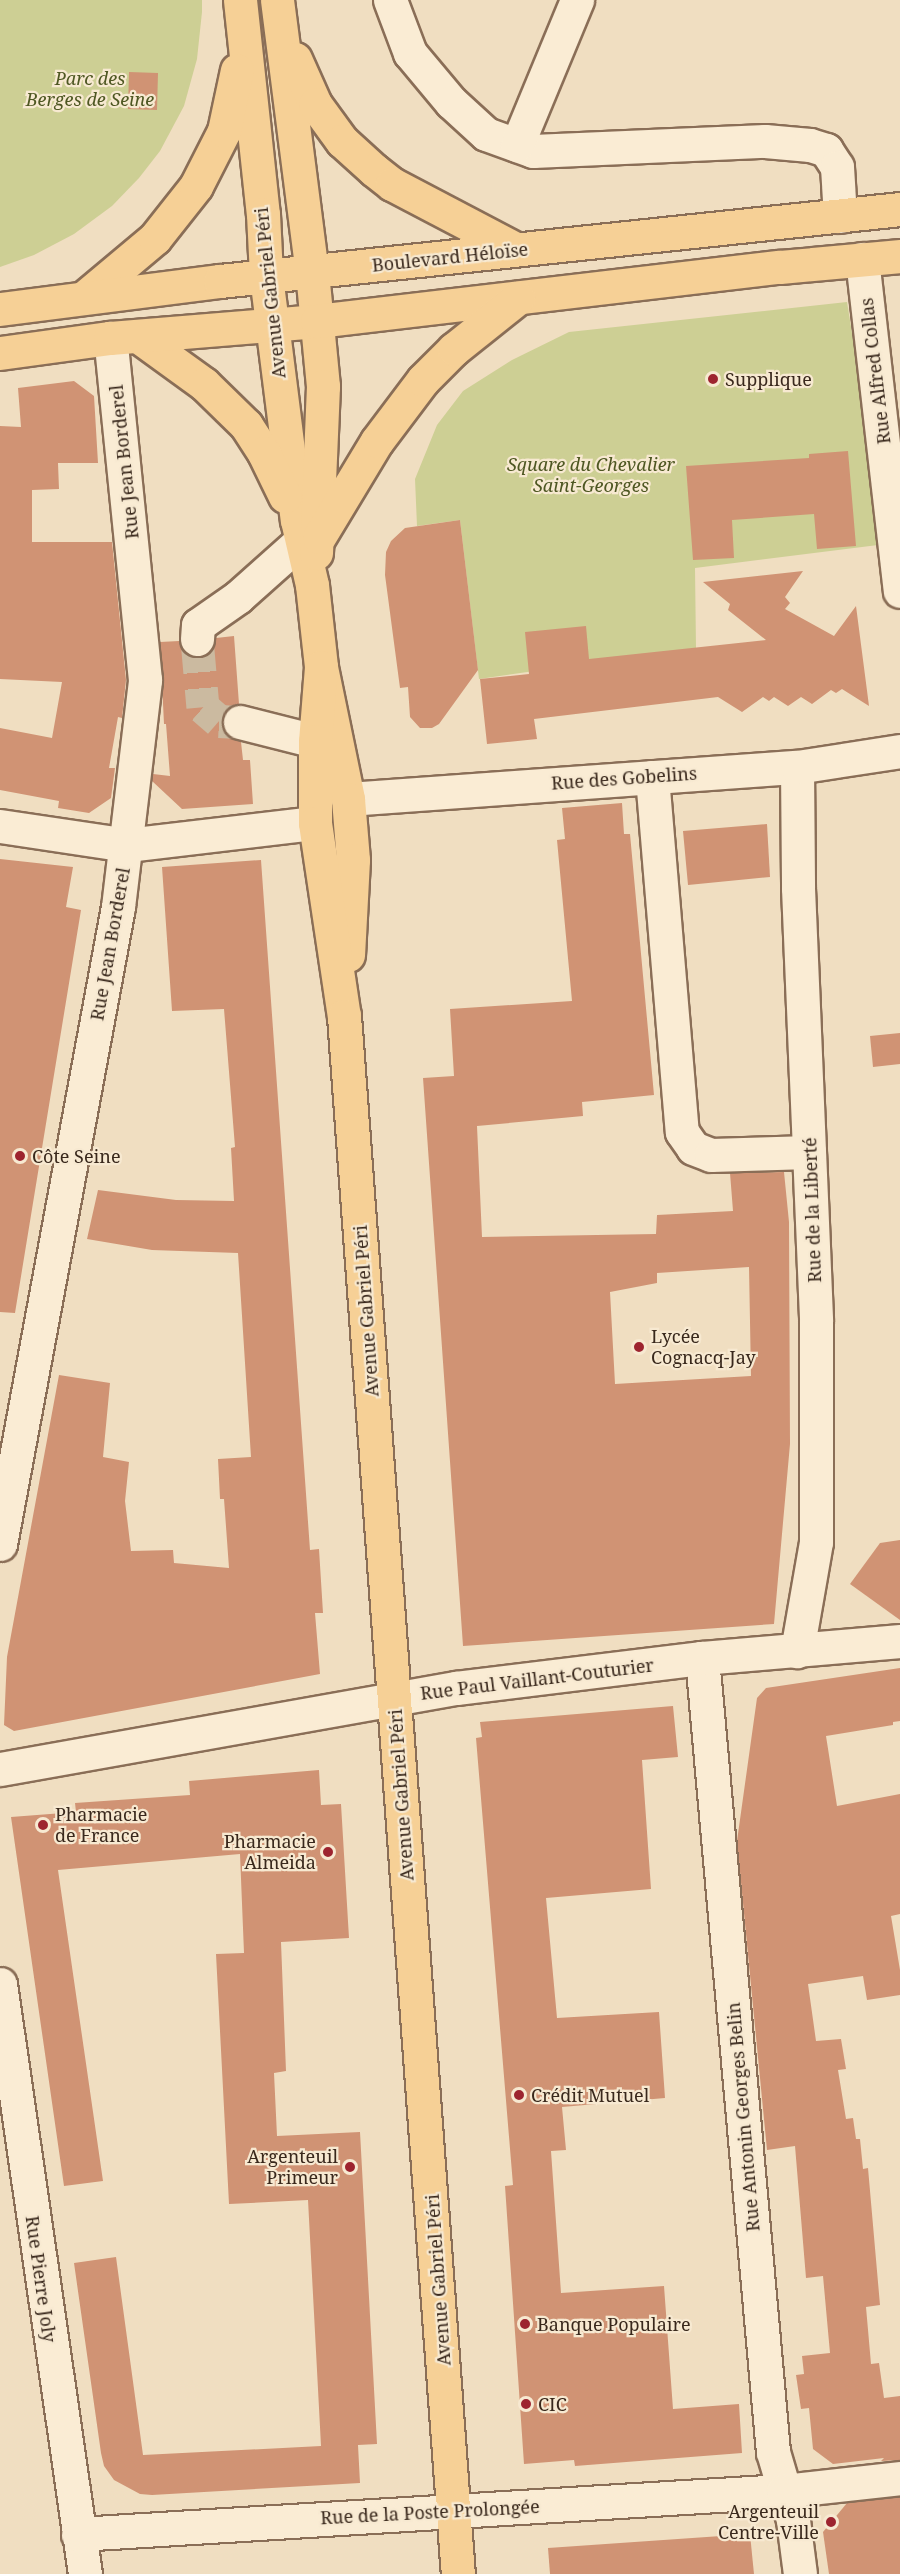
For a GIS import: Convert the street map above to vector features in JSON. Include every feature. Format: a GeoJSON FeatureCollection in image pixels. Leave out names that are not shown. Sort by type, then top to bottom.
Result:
{"type":"FeatureCollection","features":[{"type":"Feature","properties":{"kind":"main road","name":"Avenue Gabriel Péri"},"geometry":{"type":"LineString","coordinates":[[240,0],[263,214],[266,276],[272,326],[306,533],[321,667],[348,799],[354,860],[344,1016]]}},
{"type":"Feature","properties":{"kind":"main road","name":"Avenue Gabriel Péri"},"geometry":{"type":"LineString","coordinates":[[279,13],[312,272],[323,386],[306,533]]}},
{"type":"Feature","properties":{"kind":"main road"},"geometry":{"type":"LineString","coordinates":[[279,13],[315,104],[342,141],[392,184],[516,249]]}},
{"type":"Feature","properties":{"kind":"main road"},"geometry":{"type":"LineString","coordinates":[[86,297],[155,238],[196,186],[224,131],[243,36]]}},
{"type":"Feature","properties":{"kind":"main road","name":"Boulevard Héloïse"},"geometry":{"type":"LineString","coordinates":[[0,309],[266,276],[900,209]]}},
{"type":"Feature","properties":{"kind":"main road"},"geometry":{"type":"LineString","coordinates":[[0,353],[125,338],[272,326],[900,256]]}},
{"type":"Feature","properties":{"kind":"main road"},"geometry":{"type":"LineString","coordinates":[[125,338],[219,397],[246,425],[264,453],[306,533],[423,380],[454,349],[518,298]]}},
{"type":"Feature","properties":{"kind":"main road","name":"Avenue Gabriel Péri"},"geometry":{"type":"LineString","coordinates":[[321,667],[315,741],[315,823],[344,1016],[458,2574]]}},
{"type":"Feature","properties":{"kind":"street"},"geometry":{"type":"LineString","coordinates":[[390,0],[410,53],[451,102],[486,134],[533,151],[765,141],[810,145],[826,150],[837,167],[840,216]]}},
{"type":"Feature","properties":{"kind":"street"},"geometry":{"type":"LineString","coordinates":[[517,145],[577,0]]}},
{"type":"Feature","properties":{"kind":"street","name":"Rue Alfred Collas"},"geometry":{"type":"LineString","coordinates":[[862,259],[900,591]]}},
{"type":"Feature","properties":{"kind":"street","name":"Rue Jean Borderel"},"geometry":{"type":"LineString","coordinates":[[0,1544],[127,845],[145,680],[125,338]]}},
{"type":"Feature","properties":{"kind":"street"},"geometry":{"type":"LineString","coordinates":[[198,639],[198,625],[238,597],[306,533]]}},
{"type":"Feature","properties":{"kind":"street"},"geometry":{"type":"LineString","coordinates":[[240,722],[315,741]]}},
{"type":"Feature","properties":{"kind":"street","name":"Rue des Gobelins"},"geometry":{"type":"LineString","coordinates":[[348,799],[797,767],[900,751]]}},
{"type":"Feature","properties":{"kind":"street","name":"Rue de la Liberté"},"geometry":{"type":"LineString","coordinates":[[797,767],[798,888],[816,1321],[816,1542],[797,1651]]}},
{"type":"Feature","properties":{"kind":"street"},"geometry":{"type":"LineString","coordinates":[[652,777],[682,1132],[693,1148],[711,1155],[809,1152]]}},
{"type":"Feature","properties":{"kind":"street"},"geometry":{"type":"LineString","coordinates":[[0,826],[127,845],[315,823]]}},
{"type":"Feature","properties":{"kind":"street","name":"Rue Paul Vaillant-Couturier"},"geometry":{"type":"LineString","coordinates":[[0,1769],[394,1698],[702,1658],[900,1641]]}},
{"type":"Feature","properties":{"kind":"street","name":"Rue Antonin Georges Belin"},"geometry":{"type":"LineString","coordinates":[[702,1658],[773,2452],[793,2520],[800,2574]]}},
{"type":"Feature","properties":{"kind":"street","name":"Rue Pierre Joly"},"geometry":{"type":"LineString","coordinates":[[0,1984],[85,2574]]}},
{"type":"Feature","properties":{"kind":"street","name":"Rue de la Poste Prolongée"},"geometry":{"type":"LineString","coordinates":[[78,2534],[783,2491],[900,2478]]}},
{"type":"Feature","properties":{"kind":"green space","name":"Parc des Berges de Seine"},"geometry":{"type":"Polygon","coordinates":[[[0,0],[202,0],[202,12],[197,59],[184,106],[160,151],[139,178],[112,206],[74,234],[34,255],[0,267],[0,0]]]}},
{"type":"Feature","properties":{"kind":"green space","name":"Square du Chevalier Saint-Georges"},"geometry":{"type":"Polygon","coordinates":[[[847,302],[886,544],[695,568],[696,648],[479,679],[460,520],[417,526],[415,479],[437,425],[463,391],[512,360],[569,332],[847,302]]]}},
{"type":"Feature","properties":{"kind":"building"},"geometry":{"type":"Polygon","coordinates":[[[129,72],[158,73],[157,110],[128,109],[129,72]]]}},
{"type":"Feature","properties":{"kind":"building"},"geometry":{"type":"Polygon","coordinates":[[[74,381],[94,396],[98,463],[58,463],[59,489],[32,490],[32,542],[112,542],[126,680],[122,718],[118,717],[109,768],[115,768],[111,798],[89,813],[58,808],[59,801],[0,790],[0,728],[52,738],[62,682],[0,679],[0,426],[21,427],[18,388],[74,381]]]}},
{"type":"Feature","properties":{"kind":"building"},"geometry":{"type":"Polygon","coordinates":[[[848,451],[856,546],[817,549],[814,514],[732,520],[734,558],[693,560],[686,466],[809,458],[809,454],[848,451]]]}},
{"type":"Feature","properties":{"kind":"building"},"geometry":{"type":"Polygon","coordinates":[[[460,520],[478,670],[439,724],[432,728],[420,728],[410,717],[408,687],[400,688],[385,575],[386,552],[391,541],[405,528],[460,520]]]}},
{"type":"Feature","properties":{"kind":"building"},"geometry":{"type":"Polygon","coordinates":[[[803,571],[785,597],[790,603],[785,609],[834,636],[856,606],[869,706],[842,689],[836,693],[831,690],[812,704],[801,697],[788,706],[774,697],[769,701],[763,697],[742,712],[718,697],[534,719],[537,739],[487,744],[480,679],[529,674],[525,632],[586,626],[589,659],[766,640],[728,610],[730,604],[703,582],[803,571]]]}},
{"type":"Feature","properties":{"kind":"building"},"geometry":{"type":"Polygon","coordinates":[[[234,636],[239,704],[226,709],[222,717],[222,727],[227,736],[241,742],[243,760],[250,760],[253,804],[182,809],[152,781],[153,774],[170,776],[166,724],[164,724],[160,642],[179,641],[186,654],[196,658],[205,656],[212,650],[216,638],[234,636]]]}},
{"type":"Feature","properties":{"kind":"building"},"geometry":{"type":"Polygon","coordinates":[[[622,803],[624,834],[630,834],[654,1095],[582,1102],[583,1116],[477,1126],[482,1237],[656,1234],[657,1215],[733,1211],[730,1173],[784,1172],[789,1222],[790,1444],[774,1624],[463,1646],[423,1078],[454,1076],[450,1009],[572,1001],[557,840],[565,839],[562,808],[622,803]],[[749,1267],[657,1273],[657,1283],[610,1292],[615,1384],[751,1376],[749,1267]]]}},
{"type":"Feature","properties":{"kind":"building"},"geometry":{"type":"Polygon","coordinates":[[[767,824],[770,877],[688,885],[683,831],[767,824]]]}},
{"type":"Feature","properties":{"kind":"building","name":"Côte Seine"},"geometry":{"type":"Polygon","coordinates":[[[0,859],[73,867],[66,907],[81,910],[15,1313],[0,1312],[0,859]]]}},
{"type":"Feature","properties":{"kind":"building"},"geometry":{"type":"Polygon","coordinates":[[[261,860],[310,1550],[319,1549],[323,1613],[315,1613],[320,1674],[14,1731],[4,1725],[7,1657],[59,1375],[110,1383],[103,1457],[129,1462],[125,1501],[131,1551],[173,1550],[174,1563],[229,1568],[224,1499],[220,1499],[218,1459],[251,1457],[238,1253],[152,1250],[87,1239],[98,1190],[176,1200],[234,1201],[231,1148],[235,1147],[224,1009],[172,1011],[162,867],[261,860]]]}},
{"type":"Feature","properties":{"kind":"building"},"geometry":{"type":"Polygon","coordinates":[[[900,1033],[900,1064],[873,1067],[870,1036],[900,1033]]]}},
{"type":"Feature","properties":{"kind":"building"},"geometry":{"type":"Polygon","coordinates":[[[900,1540],[900,1620],[850,1584],[880,1543],[900,1540]]]}},
{"type":"Feature","properties":{"kind":"building"},"geometry":{"type":"Polygon","coordinates":[[[900,1668],[900,1721],[893,1722],[893,1725],[826,1736],[837,1806],[900,1794],[900,1914],[891,1916],[900,1970],[900,1995],[867,2000],[863,1976],[808,1984],[816,2041],[841,2039],[846,2069],[838,2070],[846,2119],[853,2118],[856,2139],[860,2139],[863,2169],[868,2168],[880,2305],[866,2307],[871,2364],[879,2363],[884,2398],[900,2396],[900,2460],[881,2461],[884,2458],[833,2464],[813,2449],[809,2408],[801,2409],[796,2375],[804,2374],[802,2356],[830,2353],[823,2276],[806,2278],[795,2146],[767,2150],[737,1841],[757,1698],[766,1688],[900,1668]]]}},
{"type":"Feature","properties":{"kind":"building"},"geometry":{"type":"Polygon","coordinates":[[[673,1706],[678,1757],[642,1760],[651,1889],[546,1898],[557,2018],[659,2012],[665,2098],[562,2107],[566,2150],[551,2151],[561,2293],[664,2286],[673,2409],[739,2404],[742,2453],[575,2466],[574,2460],[524,2464],[505,2186],[513,2185],[476,1738],[482,1737],[480,1722],[673,1706]]]}},
{"type":"Feature","properties":{"kind":"building"},"geometry":{"type":"Polygon","coordinates":[[[319,1770],[321,1805],[341,1804],[349,1938],[281,1942],[286,2071],[274,2073],[277,2136],[360,2132],[377,2444],[358,2445],[360,2483],[140,2494],[114,2480],[104,2466],[74,2263],[116,2257],[143,2455],[321,2446],[308,2200],[229,2204],[216,1954],[244,1953],[240,1854],[58,1870],[103,2181],[64,2186],[11,1817],[76,1812],[75,1803],[190,1795],[189,1781],[319,1770]]]}},
{"type":"Feature","properties":{"kind":"building"},"geometry":{"type":"Polygon","coordinates":[[[900,2497],[900,2574],[829,2574],[823,2532],[847,2503],[900,2497]]]}},
{"type":"Feature","properties":{"kind":"building"},"geometry":{"type":"Polygon","coordinates":[[[750,2534],[754,2574],[550,2574],[548,2548],[750,2534]]]}},
{"type":"Feature","properties":{"kind":"tunnel"},"geometry":{"type":"LineString","coordinates":[[197,639],[203,707],[219,721],[240,722]]}},
{"type":"Feature","properties":{"kind":"place","name":"Supplique"},"geometry":{"type":"Point","coordinates":[713,379]}},
{"type":"Feature","properties":{"kind":"place","name":"Côte Seine"},"geometry":{"type":"Point","coordinates":[20,1156]}},
{"type":"Feature","properties":{"kind":"place","name":"Lycée Cognacq-Jay"},"geometry":{"type":"Point","coordinates":[639,1347]}},
{"type":"Feature","properties":{"kind":"place","name":"Pharmacie de France"},"geometry":{"type":"Point","coordinates":[43,1825]}},
{"type":"Feature","properties":{"kind":"place","name":"Pharmacie Almeida"},"geometry":{"type":"Point","coordinates":[328,1852]}},
{"type":"Feature","properties":{"kind":"place","name":"Crédit Mutuel"},"geometry":{"type":"Point","coordinates":[519,2095]}},
{"type":"Feature","properties":{"kind":"place","name":"Argenteuil Primeur"},"geometry":{"type":"Point","coordinates":[350,2167]}},
{"type":"Feature","properties":{"kind":"place","name":"Banque Populaire"},"geometry":{"type":"Point","coordinates":[525,2324]}},
{"type":"Feature","properties":{"kind":"place","name":"CIC"},"geometry":{"type":"Point","coordinates":[526,2404]}},
{"type":"Feature","properties":{"kind":"place","name":"Argenteuil Centre-Ville"},"geometry":{"type":"Point","coordinates":[831,2522]}}]}
